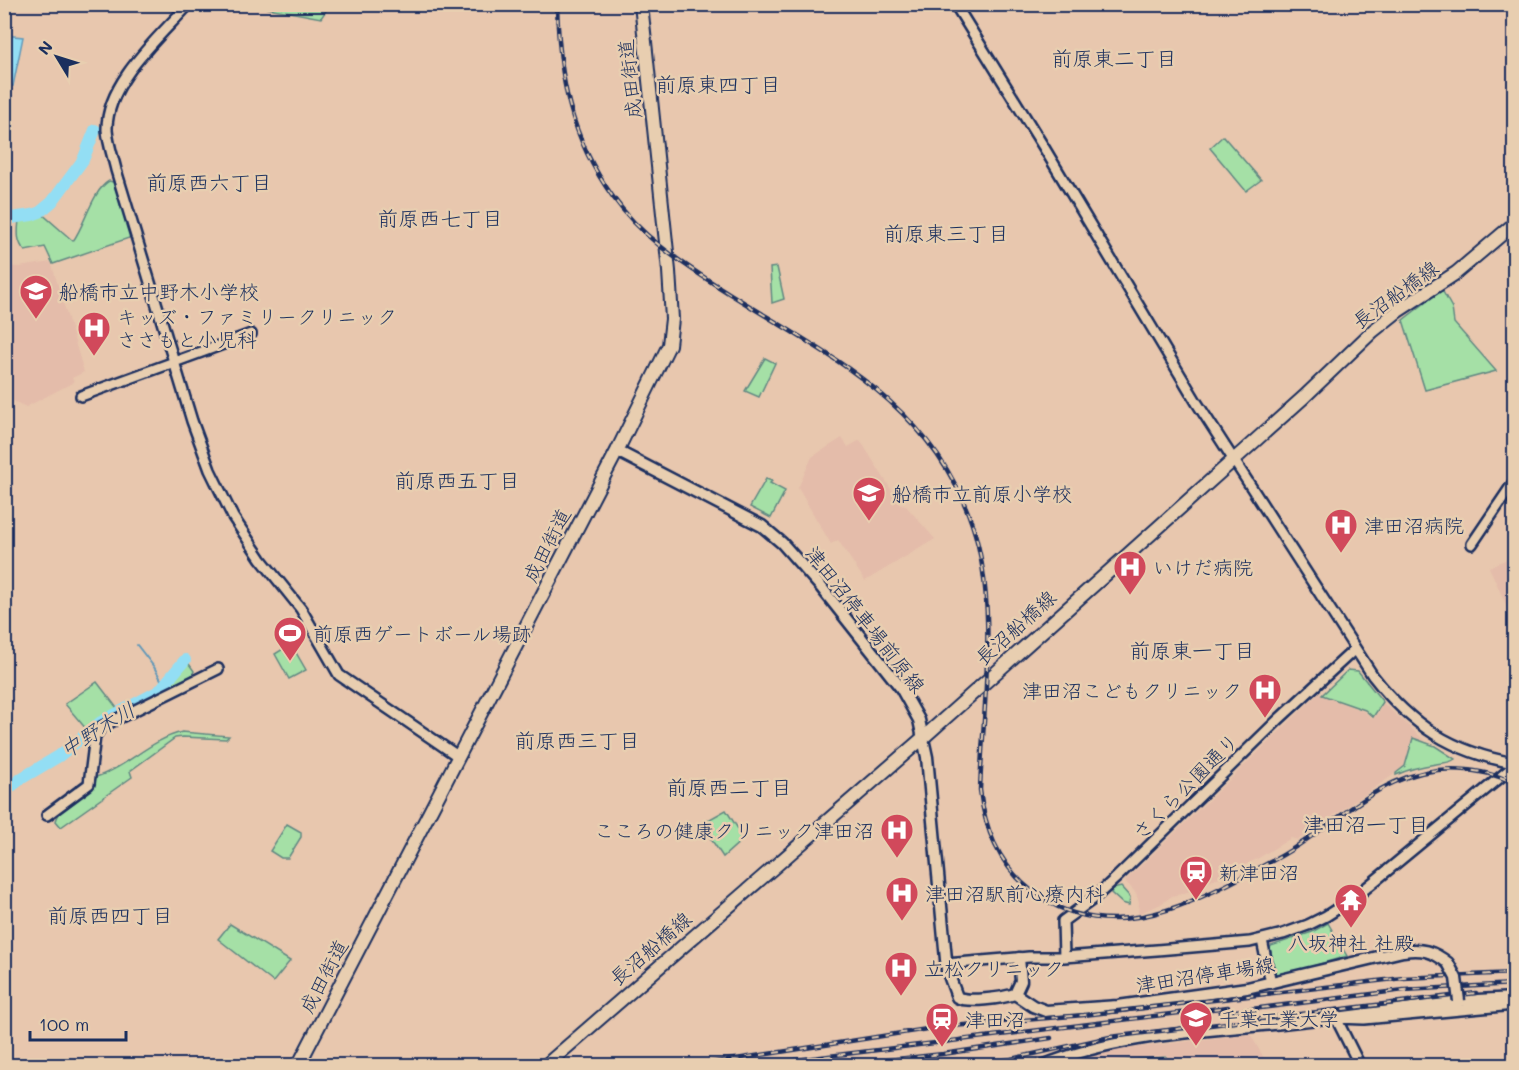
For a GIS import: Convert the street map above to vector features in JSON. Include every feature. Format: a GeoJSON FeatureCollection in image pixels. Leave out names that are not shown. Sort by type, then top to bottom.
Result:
{"type":"FeatureCollection","features":[{"type":"Feature","properties":{"kind":"main road","name":"成田街道"},"geometry":{"type":"LineString","coordinates":[[298,1065],[665,357],[672,329],[666,236],[641,4]]}},
{"type":"Feature","properties":{"kind":"main road","name":"長沼船橋線"},"geometry":{"type":"LineString","coordinates":[[545,1065],[924,737],[1097,580],[1233,461],[1380,325],[1456,273],[1515,224]]}},
{"type":"Feature","properties":{"kind":"main road","name":"津田沼停車場前原線"},"geometry":{"type":"LineString","coordinates":[[617,451],[762,526],[782,543],[821,587],[901,688],[915,709],[924,737],[949,979],[957,997],[964,1000],[1015,994]]}},
{"type":"Feature","properties":{"kind":"main road","name":"津田沼停車場線"},"geometry":{"type":"LineString","coordinates":[[1015,994],[1037,1008],[1050,1011],[1172,1000],[1271,983],[1403,951],[1426,950],[1441,958],[1452,970],[1460,1001]]}},
{"type":"Feature","properties":{"kind":"main road"},"geometry":{"type":"LineString","coordinates":[[1015,994],[1020,985],[1021,976],[1019,958]]}},
{"type":"Feature","properties":{"kind":"main road"},"geometry":{"type":"LineString","coordinates":[[1460,1001],[1515,998]]}},
{"type":"Feature","properties":{"kind":"street"},"geometry":{"type":"LineString","coordinates":[[189,4],[123,79],[111,107],[107,130],[116,170],[197,436],[225,501],[261,559],[302,609],[336,671],[344,680],[459,757]]}},
{"type":"Feature","properties":{"kind":"street"},"geometry":{"type":"LineString","coordinates":[[955,4],[1233,461],[1355,649],[1393,701],[1420,725],[1462,748],[1484,757],[1515,765]]}},
{"type":"Feature","properties":{"kind":"street"},"geometry":{"type":"LineString","coordinates":[[81,396],[250,334]]}},
{"type":"Feature","properties":{"kind":"street"},"geometry":{"type":"LineString","coordinates":[[1472,544],[1515,482]]}},
{"type":"Feature","properties":{"kind":"street","name":"さくら公園通り"},"geometry":{"type":"LineString","coordinates":[[1064,957],[1063,921],[1118,877],[1278,720],[1355,649]]}},
{"type":"Feature","properties":{"kind":"street"},"geometry":{"type":"LineString","coordinates":[[47,814],[89,784],[93,741],[101,727],[218,669]]}},
{"type":"Feature","properties":{"kind":"street"},"geometry":{"type":"LineString","coordinates":[[946,964],[1064,957],[1262,940],[1308,925],[1346,903],[1515,765]]}},
{"type":"Feature","properties":{"kind":"street"},"geometry":{"type":"LineString","coordinates":[[1262,940],[1271,983]]}},
{"type":"Feature","properties":{"kind":"street"},"geometry":{"type":"LineString","coordinates":[[1041,1065],[1099,1046],[1460,1001]]}},
{"type":"Feature","properties":{"kind":"street"},"geometry":{"type":"LineString","coordinates":[[1336,1018],[1364,1019],[1515,1005]]}},
{"type":"Feature","properties":{"kind":"street"},"geometry":{"type":"LineString","coordinates":[[1336,1018],[1360,1065]]}},
{"type":"Feature","properties":{"kind":"shaded area","name":"船橋市立中野木小学校"},"geometry":{"type":"Polygon","coordinates":[[[51,262],[84,372],[72,378],[74,382],[26,407],[5,397],[5,266],[19,267],[51,262]]]}},
{"type":"Feature","properties":{"kind":"shaded area","name":"船橋市立前原小学校"},"geometry":{"type":"Polygon","coordinates":[[[842,438],[848,447],[860,440],[901,505],[905,505],[935,539],[865,581],[838,540],[831,544],[798,488],[812,457],[842,438]]]}},
{"type":"Feature","properties":{"kind":"shaded area"},"geometry":{"type":"Polygon","coordinates":[[[1514,556],[1514,622],[1489,567],[1514,556]]]}},
{"type":"Feature","properties":{"kind":"shaded area"},"geometry":{"type":"Polygon","coordinates":[[[1319,693],[1365,712],[1372,719],[1383,703],[1424,740],[1418,758],[1298,840],[1291,838],[1257,859],[1188,892],[1172,896],[1161,904],[1138,914],[1139,903],[1136,893],[1125,881],[1319,693]]]}},
{"type":"Feature","properties":{"kind":"shaded area","name":"千葉工業大学"},"geometry":{"type":"Polygon","coordinates":[[[1250,1034],[1268,1065],[1060,1066],[1098,1052],[1250,1034]]]}},
{"type":"Feature","properties":{"kind":"green space"},"geometry":{"type":"Polygon","coordinates":[[[271,5],[330,5],[321,18],[268,8],[271,5]]]}},
{"type":"Feature","properties":{"kind":"green space"},"geometry":{"type":"Polygon","coordinates":[[[1223,136],[1261,180],[1246,191],[1210,148],[1223,136]]]}},
{"type":"Feature","properties":{"kind":"green space"},"geometry":{"type":"Polygon","coordinates":[[[109,181],[113,182],[131,233],[129,238],[53,264],[45,247],[25,251],[19,240],[19,219],[41,213],[73,241],[93,200],[109,181]]]}},
{"type":"Feature","properties":{"kind":"green space"},"geometry":{"type":"Polygon","coordinates":[[[777,267],[784,299],[772,303],[770,268],[777,267]]]}},
{"type":"Feature","properties":{"kind":"green space"},"geometry":{"type":"Polygon","coordinates":[[[1442,290],[1452,308],[1454,323],[1496,371],[1425,390],[1403,320],[1442,290]]]}},
{"type":"Feature","properties":{"kind":"green space"},"geometry":{"type":"Polygon","coordinates":[[[765,358],[775,363],[759,397],[745,391],[765,358]]]}},
{"type":"Feature","properties":{"kind":"green space"},"geometry":{"type":"Polygon","coordinates":[[[766,479],[785,491],[771,518],[750,507],[766,479]]]}},
{"type":"Feature","properties":{"kind":"green space","name":"前原西ゲートボール場跡"},"geometry":{"type":"Polygon","coordinates":[[[291,644],[306,670],[289,679],[275,654],[291,644]]]}},
{"type":"Feature","properties":{"kind":"green space"},"geometry":{"type":"Polygon","coordinates":[[[187,661],[194,671],[191,677],[160,693],[187,661]]]}},
{"type":"Feature","properties":{"kind":"green space"},"geometry":{"type":"Polygon","coordinates":[[[1348,670],[1358,671],[1383,702],[1373,717],[1365,710],[1322,695],[1348,670]]]}},
{"type":"Feature","properties":{"kind":"green space"},"geometry":{"type":"Polygon","coordinates":[[[97,682],[117,708],[87,730],[65,704],[97,682]]]}},
{"type":"Feature","properties":{"kind":"green space"},"geometry":{"type":"Polygon","coordinates":[[[182,732],[229,736],[226,739],[175,738],[130,771],[132,777],[61,827],[56,821],[64,808],[89,790],[96,777],[118,767],[159,741],[182,732]]]}},
{"type":"Feature","properties":{"kind":"green space"},"geometry":{"type":"Polygon","coordinates":[[[1413,738],[1435,746],[1455,759],[1396,775],[1405,766],[1413,738]]]}},
{"type":"Feature","properties":{"kind":"green space"},"geometry":{"type":"Polygon","coordinates":[[[726,810],[744,838],[723,857],[701,824],[726,810]]]}},
{"type":"Feature","properties":{"kind":"green space"},"geometry":{"type":"Polygon","coordinates":[[[287,824],[301,832],[301,837],[288,858],[281,858],[270,851],[287,824]]]}},
{"type":"Feature","properties":{"kind":"green space"},"geometry":{"type":"Polygon","coordinates":[[[1121,887],[1130,897],[1129,905],[1122,903],[1111,893],[1113,889],[1121,887]]]}},
{"type":"Feature","properties":{"kind":"green space"},"geometry":{"type":"Polygon","coordinates":[[[1328,923],[1347,956],[1279,976],[1275,973],[1271,946],[1312,932],[1328,923]]]}},
{"type":"Feature","properties":{"kind":"green space"},"geometry":{"type":"Polygon","coordinates":[[[230,924],[290,961],[273,982],[218,939],[230,924]]]}},
{"type":"Feature","properties":{"kind":"green space"},"geometry":{"type":"Polygon","coordinates":[[[1166,1057],[1163,1065],[1094,1065],[1112,1062],[1166,1057]]]}},
{"type":"Feature","properties":{"kind":"water"},"geometry":{"type":"Polygon","coordinates":[[[4,35],[23,37],[13,86],[5,84],[4,35]]]}},
{"type":"Feature","properties":{"kind":"waterway"},"geometry":{"type":"LineString","coordinates":[[4,219],[32,215],[40,212],[52,202],[83,160],[95,130]]}},
{"type":"Feature","properties":{"kind":"waterway"},"geometry":{"type":"LineString","coordinates":[[137,645],[164,685]]}},
{"type":"Feature","properties":{"kind":"waterway","name":"中野木川"},"geometry":{"type":"LineString","coordinates":[[4,792],[22,778],[59,756],[101,722],[159,691],[185,660]]}},
{"type":"Feature","properties":{"kind":"railway"},"geometry":{"type":"LineString","coordinates":[[557,4],[564,81],[577,129],[598,174],[624,211],[647,235],[687,266],[831,356],[867,382],[899,410],[929,443],[953,480],[972,524],[985,588],[987,655],[980,790],[982,806],[998,850],[1016,876],[1027,887],[1040,897],[1066,910],[1091,917],[1117,919],[1142,916],[1193,901],[1242,877],[1290,850],[1356,804],[1397,781],[1418,774],[1442,770],[1467,770],[1492,774],[1514,784]]}},
{"type":"Feature","properties":{"kind":"railway"},"geometry":{"type":"LineString","coordinates":[[691,1066],[940,1027],[1084,1015],[1403,978],[1514,973]]}},
{"type":"Feature","properties":{"kind":"railway"},"geometry":{"type":"LineString","coordinates":[[1220,1013],[1404,990],[1514,984]]}},
{"type":"Feature","properties":{"kind":"railway"},"geometry":{"type":"LineString","coordinates":[[969,1066],[1110,1037],[1476,993]]}},
{"type":"Feature","properties":{"kind":"railway"},"geometry":{"type":"LineString","coordinates":[[755,1065],[1228,1007]]}},
{"type":"Feature","properties":{"kind":"railway"},"geometry":{"type":"LineString","coordinates":[[833,1066],[943,1054],[1051,1038]]}},
{"type":"Feature","properties":{"kind":"place","name":"船橋市立中野木小学校"},"geometry":{"type":"Point","coordinates":[36,320]}},
{"type":"Feature","properties":{"kind":"place","name":"キッズ・ファミリークリニック ささもと小児科"},"geometry":{"type":"Point","coordinates":[94,357]}},
{"type":"Feature","properties":{"kind":"place","name":"船橋市立前原小学校"},"geometry":{"type":"Point","coordinates":[869,522]}},
{"type":"Feature","properties":{"kind":"place","name":"津田沼病院"},"geometry":{"type":"Point","coordinates":[1341,554]}},
{"type":"Feature","properties":{"kind":"place","name":"いけだ病院"},"geometry":{"type":"Point","coordinates":[1130,596]}},
{"type":"Feature","properties":{"kind":"place","name":"前原西ゲートボール場跡"},"geometry":{"type":"Point","coordinates":[290,662]}},
{"type":"Feature","properties":{"kind":"place","name":"津田沼こどもクリニック"},"geometry":{"type":"Point","coordinates":[1265,719]}},
{"type":"Feature","properties":{"kind":"place","name":"こころの健康クリニック津田沼"},"geometry":{"type":"Point","coordinates":[897,859]}},
{"type":"Feature","properties":{"kind":"place","name":"新津田沼"},"geometry":{"type":"Point","coordinates":[1196,901]}},
{"type":"Feature","properties":{"kind":"place","name":"津田沼駅前心療内科"},"geometry":{"type":"Point","coordinates":[902,922]}},
{"type":"Feature","properties":{"kind":"place","name":"八坂神社 社殿"},"geometry":{"type":"Point","coordinates":[1351,929]}},
{"type":"Feature","properties":{"kind":"place","name":"立松クリニック"},"geometry":{"type":"Point","coordinates":[901,997]}},
{"type":"Feature","properties":{"kind":"place","name":"千葉工業大学"},"geometry":{"type":"Point","coordinates":[1196,1047]}},
{"type":"Feature","properties":{"kind":"place","name":"津田沼"},"geometry":{"type":"Point","coordinates":[942,1048]}},
{"type":"Feature","properties":{"kind":"district","name":"前原東二丁目"},"geometry":{"type":"Point","coordinates":[1114,57]}},
{"type":"Feature","properties":{"kind":"district","name":"前原東四丁目"},"geometry":{"type":"Point","coordinates":[718,83]}},
{"type":"Feature","properties":{"kind":"district","name":"前原西六丁目"},"geometry":{"type":"Point","coordinates":[209,181]}},
{"type":"Feature","properties":{"kind":"district","name":"前原西七丁目"},"geometry":{"type":"Point","coordinates":[440,217]}},
{"type":"Feature","properties":{"kind":"district","name":"前原東三丁目"},"geometry":{"type":"Point","coordinates":[946,232]}},
{"type":"Feature","properties":{"kind":"district","name":"前原西五丁目"},"geometry":{"type":"Point","coordinates":[457,479]}},
{"type":"Feature","properties":{"kind":"district","name":"前原東一丁目"},"geometry":{"type":"Point","coordinates":[1192,649]}},
{"type":"Feature","properties":{"kind":"district","name":"前原西三丁目"},"geometry":{"type":"Point","coordinates":[577,739]}},
{"type":"Feature","properties":{"kind":"district","name":"前原西二丁目"},"geometry":{"type":"Point","coordinates":[729,786]}},
{"type":"Feature","properties":{"kind":"district","name":"津田沼一丁目"},"geometry":{"type":"Point","coordinates":[1366,823]}},
{"type":"Feature","properties":{"kind":"district","name":"前原西四丁目"},"geometry":{"type":"Point","coordinates":[110,914]}}]}
